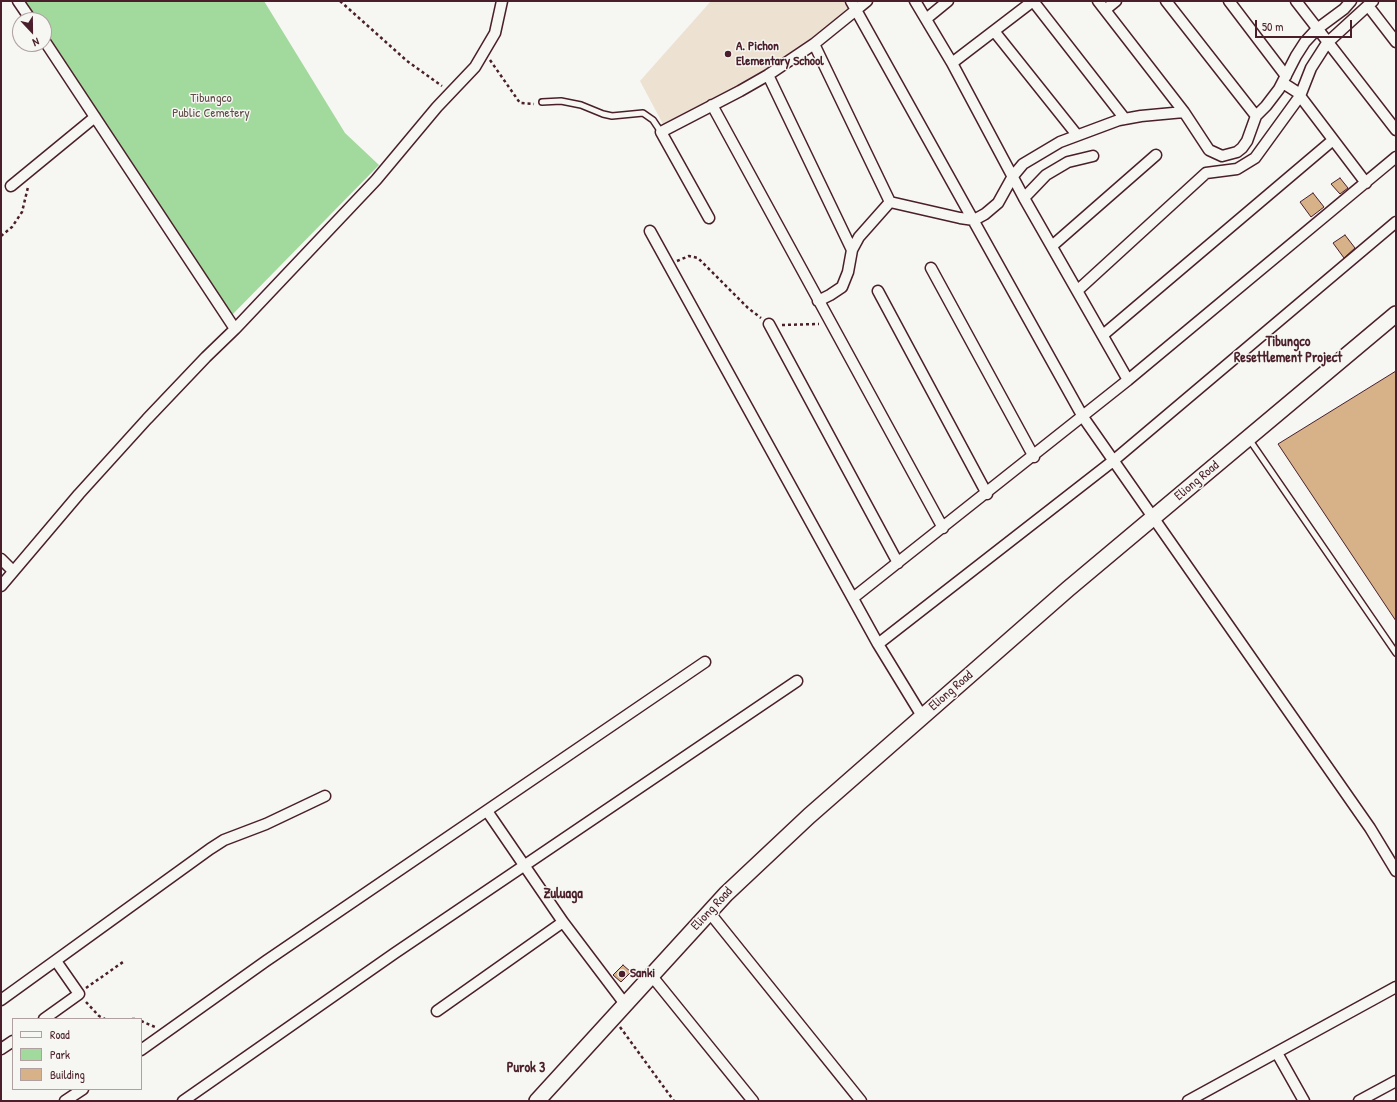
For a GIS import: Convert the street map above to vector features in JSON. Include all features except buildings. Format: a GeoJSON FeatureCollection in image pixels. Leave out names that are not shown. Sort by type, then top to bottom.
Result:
{"type":"FeatureCollection","features":[{"type":"Feature","properties":{"kind":"main road","name":"Eliong Road"},"geometry":{"type":"LineString","coordinates":[[537,1101],[709,912],[750,870],[922,716],[1153,517],[1396,314]]}},
{"type":"Feature","properties":{"kind":"street"},"geometry":{"type":"LineString","coordinates":[[18,1],[25,12]]}},
{"type":"Feature","properties":{"kind":"street"},"geometry":{"type":"LineString","coordinates":[[1,586],[147,419],[235,329],[376,180],[451,92],[475,68],[495,32],[502,1]]}},
{"type":"Feature","properties":{"kind":"street"},"geometry":{"type":"LineString","coordinates":[[710,218],[661,132],[768,75],[814,44],[854,5],[867,1]]}},
{"type":"Feature","properties":{"kind":"street"},"geometry":{"type":"LineString","coordinates":[[915,1],[952,63],[1024,198],[1104,335],[1128,380]]}},
{"type":"Feature","properties":{"kind":"street"},"geometry":{"type":"LineString","coordinates":[[926,19],[948,1]]}},
{"type":"Feature","properties":{"kind":"street"},"geometry":{"type":"LineString","coordinates":[[952,63],[1033,1],[1125,119]]}},
{"type":"Feature","properties":{"kind":"street"},"geometry":{"type":"LineString","coordinates":[[1098,1],[1184,112],[1209,150],[1222,156],[1237,152],[1242,148],[1247,141],[1256,116],[1311,68],[1328,43],[1371,4],[1396,42]]}},
{"type":"Feature","properties":{"kind":"street"},"geometry":{"type":"LineString","coordinates":[[1105,10],[1116,1]]}},
{"type":"Feature","properties":{"kind":"street"},"geometry":{"type":"LineString","coordinates":[[1166,1],[1256,116]]}},
{"type":"Feature","properties":{"kind":"street"},"geometry":{"type":"LineString","coordinates":[[1229,1],[1289,86],[1366,183]]}},
{"type":"Feature","properties":{"kind":"street"},"geometry":{"type":"LineString","coordinates":[[1296,1],[1396,130]]}},
{"type":"Feature","properties":{"kind":"street"},"geometry":{"type":"LineString","coordinates":[[1078,290],[1206,173],[1237,169],[1255,158],[1289,86],[1296,56],[1317,29],[1344,9],[1351,1]]}},
{"type":"Feature","properties":{"kind":"street"},"geometry":{"type":"LineString","coordinates":[[854,5],[1083,417],[1370,828],[1396,871]]}},
{"type":"Feature","properties":{"kind":"street"},"geometry":{"type":"LineString","coordinates":[[994,30],[1077,135]]}},
{"type":"Feature","properties":{"kind":"street"},"geometry":{"type":"LineString","coordinates":[[814,44],[890,202]]}},
{"type":"Feature","properties":{"kind":"street"},"geometry":{"type":"LineString","coordinates":[[52,52],[235,329]]}},
{"type":"Feature","properties":{"kind":"street"},"geometry":{"type":"LineString","coordinates":[[768,75],[852,250]]}},
{"type":"Feature","properties":{"kind":"street"},"geometry":{"type":"LineString","coordinates":[[712,105],[942,528]]}},
{"type":"Feature","properties":{"kind":"street"},"geometry":{"type":"LineString","coordinates":[[890,202],[974,220],[998,204],[1013,176],[1023,164],[1039,153],[1077,135],[1125,119],[1184,112]]}},
{"type":"Feature","properties":{"kind":"street"},"geometry":{"type":"LineString","coordinates":[[11,186],[95,117]]}},
{"type":"Feature","properties":{"kind":"street"},"geometry":{"type":"LineString","coordinates":[[1104,335],[1333,140]]}},
{"type":"Feature","properties":{"kind":"street"},"geometry":{"type":"LineString","coordinates":[[1052,246],[1156,155]]}},
{"type":"Feature","properties":{"kind":"street"},"geometry":{"type":"LineString","coordinates":[[1024,198],[1046,175],[1068,162],[1092,156]]}},
{"type":"Feature","properties":{"kind":"street"},"geometry":{"type":"LineString","coordinates":[[853,598],[1034,457],[1396,157]]}},
{"type":"Feature","properties":{"kind":"street"},"geometry":{"type":"LineString","coordinates":[[818,301],[842,287],[848,272],[852,250],[859,237],[890,202]]}},
{"type":"Feature","properties":{"kind":"street"},"geometry":{"type":"LineString","coordinates":[[878,644],[1113,461],[1396,222]]}},
{"type":"Feature","properties":{"kind":"street"},"geometry":{"type":"LineString","coordinates":[[650,231],[878,644],[922,716]]}},
{"type":"Feature","properties":{"kind":"street"},"geometry":{"type":"LineString","coordinates":[[931,268],[1034,457]]}},
{"type":"Feature","properties":{"kind":"street"},"geometry":{"type":"LineString","coordinates":[[878,291],[987,494]]}},
{"type":"Feature","properties":{"kind":"street"},"geometry":{"type":"LineString","coordinates":[[769,324],[898,563]]}},
{"type":"Feature","properties":{"kind":"street"},"geometry":{"type":"LineString","coordinates":[[1,559],[13,571]]}},
{"type":"Feature","properties":{"kind":"street"},"geometry":{"type":"LineString","coordinates":[[142,1049],[266,961],[705,662]]}},
{"type":"Feature","properties":{"kind":"street"},"geometry":{"type":"LineString","coordinates":[[183,1101],[395,953],[797,681]]}},
{"type":"Feature","properties":{"kind":"street"},"geometry":{"type":"LineString","coordinates":[[1,1000],[224,840],[266,824],[325,796]]}},
{"type":"Feature","properties":{"kind":"street"},"geometry":{"type":"LineString","coordinates":[[487,811],[563,922],[625,1004]]}},
{"type":"Feature","properties":{"kind":"street"},"geometry":{"type":"LineString","coordinates":[[709,912],[862,1101]]}},
{"type":"Feature","properties":{"kind":"street"},"geometry":{"type":"LineString","coordinates":[[437,1011],[563,922]]}},
{"type":"Feature","properties":{"kind":"street"},"geometry":{"type":"LineString","coordinates":[[45,1018],[79,994],[56,961]]}},
{"type":"Feature","properties":{"kind":"street"},"geometry":{"type":"LineString","coordinates":[[651,975],[753,1101]]}},
{"type":"Feature","properties":{"kind":"street"},"geometry":{"type":"LineString","coordinates":[[1188,1101],[1396,987]]}},
{"type":"Feature","properties":{"kind":"street"},"geometry":{"type":"LineString","coordinates":[[1,1049],[12,1042]]}},
{"type":"Feature","properties":{"kind":"street"},"geometry":{"type":"LineString","coordinates":[[1277,1053],[1304,1101]]}},
{"type":"Feature","properties":{"kind":"street"},"geometry":{"type":"LineString","coordinates":[[1360,1101],[1396,1081]]}},
{"type":"Feature","properties":{"kind":"street"},"geometry":{"type":"LineString","coordinates":[[65,1101],[82,1090]]}},
{"type":"Feature","properties":{"kind":"lane"},"geometry":{"type":"LineString","coordinates":[[542,102],[562,101],[581,105],[612,116],[643,113],[653,120],[661,132]]}},
{"type":"Feature","properties":{"kind":"lane"},"geometry":{"type":"LineString","coordinates":[[1248,439],[1396,653]]}},
{"type":"Feature","properties":{"kind":"path"},"geometry":{"type":"LineString","coordinates":[[340,1],[407,61],[451,92]]}},
{"type":"Feature","properties":{"kind":"path"},"geometry":{"type":"LineString","coordinates":[[484,54],[501,74],[520,104],[525,105],[542,102]]}},
{"type":"Feature","properties":{"kind":"path"},"geometry":{"type":"LineString","coordinates":[[1,236],[12,227],[22,212],[27,190],[29,171]]}},
{"type":"Feature","properties":{"kind":"path"},"geometry":{"type":"LineString","coordinates":[[669,265],[689,256],[698,258],[748,308],[769,324],[797,326],[830,322]]}},
{"type":"Feature","properties":{"kind":"path"},"geometry":{"type":"LineString","coordinates":[[103,1018],[99,1016],[79,994],[123,962]]}},
{"type":"Feature","properties":{"kind":"path"},"geometry":{"type":"LineString","coordinates":[[613,1017],[674,1101]]}},
{"type":"Feature","properties":{"kind":"shaded area","name":"A. Pichon Elementary School"},"geometry":{"type":"Polygon","coordinates":[[[711,1],[844,1],[849,9],[811,40],[772,68],[664,126],[640,81],[711,1]]]}},
{"type":"Feature","properties":{"kind":"green space","name":"Tibungco Public Cemetery"},"geometry":{"type":"Polygon","coordinates":[[[22,1],[264,1],[345,133],[379,165],[230,317],[52,46],[52,12],[30,12],[22,1]]]}},
{"type":"Feature","properties":{"kind":"place","name":"A. Pichon Elementary School"},"geometry":{"type":"Point","coordinates":[728,54]}},
{"type":"Feature","properties":{"kind":"place","name":"Sanki"},"geometry":{"type":"Point","coordinates":[622,974]}},
{"type":"Feature","properties":{"kind":"district","name":"Tibungco Resettlement Project"},"geometry":{"type":"Point","coordinates":[1288,350]}},
{"type":"Feature","properties":{"kind":"district","name":"Zuluaga"},"geometry":{"type":"Point","coordinates":[563,894]}},
{"type":"Feature","properties":{"kind":"district","name":"Purok 3"},"geometry":{"type":"Point","coordinates":[526,1068]}}]}
